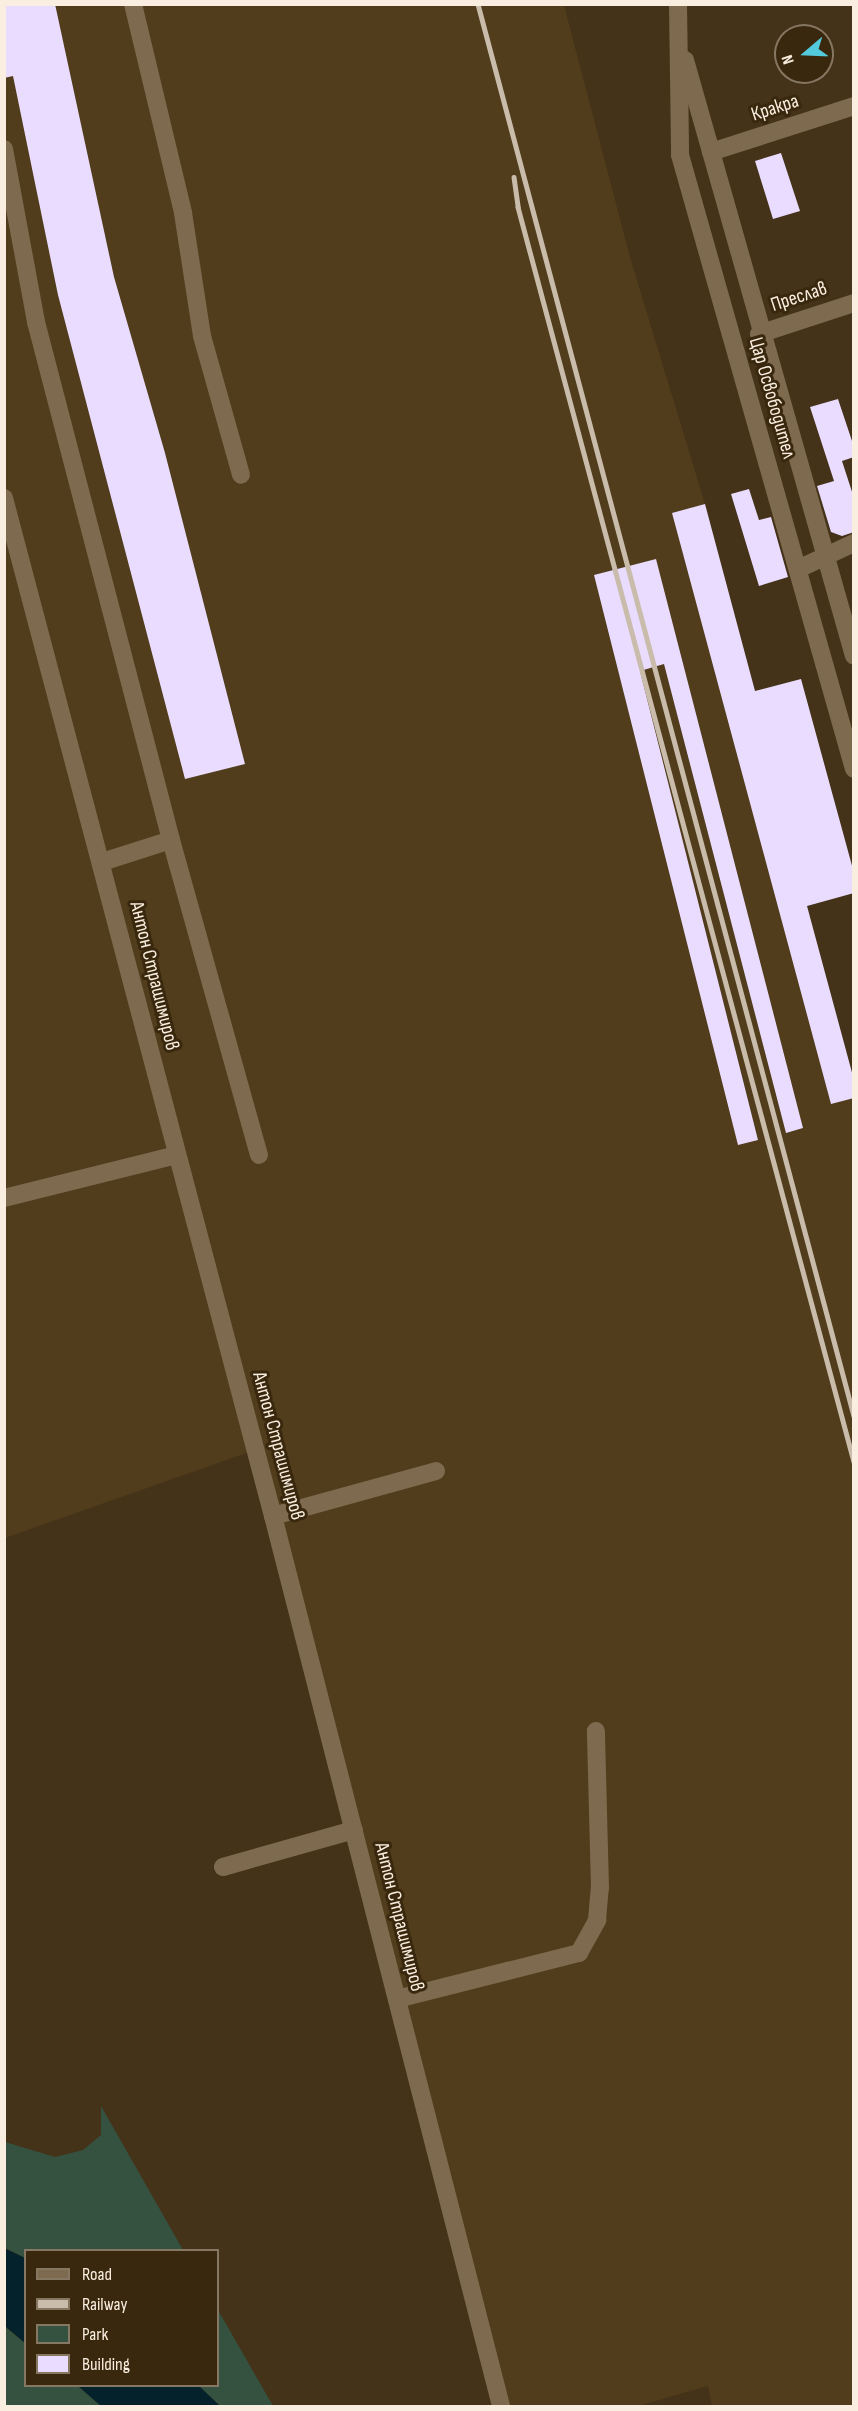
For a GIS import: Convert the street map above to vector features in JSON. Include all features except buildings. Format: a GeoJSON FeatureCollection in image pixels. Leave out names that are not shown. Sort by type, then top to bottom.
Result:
{"type":"FeatureCollection","features":[{"type":"Feature","properties":{"kind":"street"},"geometry":{"type":"LineString","coordinates":[[134,4],[183,213],[202,336],[241,475]]}},
{"type":"Feature","properties":{"kind":"street","name":"Цар Освободител"},"geometry":{"type":"LineString","coordinates":[[678,4],[680,155],[850,747],[854,769]]}},
{"type":"Feature","properties":{"kind":"street","name":"Цар Освободител"},"geometry":{"type":"LineString","coordinates":[[677,35],[711,152],[759,334],[854,656]]}},
{"type":"Feature","properties":{"kind":"street","name":"Кракра"},"geometry":{"type":"LineString","coordinates":[[711,152],[854,106]]}},
{"type":"Feature","properties":{"kind":"street"},"geometry":{"type":"LineString","coordinates":[[4,149],[36,322],[171,840],[259,1155]]}},
{"type":"Feature","properties":{"kind":"street","name":"Преслав"},"geometry":{"type":"LineString","coordinates":[[759,334],[854,303]]}},
{"type":"Feature","properties":{"kind":"street","name":"Антон Страшимиров"},"geometry":{"type":"LineString","coordinates":[[4,498],[9,532],[102,862],[273,1516],[501,2406]]}},
{"type":"Feature","properties":{"kind":"street"},"geometry":{"type":"LineString","coordinates":[[798,569],[854,543]]}},
{"type":"Feature","properties":{"kind":"street"},"geometry":{"type":"LineString","coordinates":[[102,862],[171,840]]}},
{"type":"Feature","properties":{"kind":"street"},"geometry":{"type":"LineString","coordinates":[[4,1198],[177,1155]]}},
{"type":"Feature","properties":{"kind":"street"},"geometry":{"type":"LineString","coordinates":[[273,1516],[436,1471]]}},
{"type":"Feature","properties":{"kind":"street"},"geometry":{"type":"LineString","coordinates":[[397,1999],[579,1953],[597,1920],[600,1888],[596,1731]]}},
{"type":"Feature","properties":{"kind":"street"},"geometry":{"type":"LineString","coordinates":[[223,1866],[354,1830]]}},
{"type":"Feature","properties":{"kind":"shaded area"},"geometry":{"type":"Polygon","coordinates":[[[4,5],[564,5],[630,257],[705,504],[755,691],[801,679],[853,873],[853,893],[807,906],[854,1080],[853,2406],[712,2406],[708,2386],[638,2406],[501,2406],[255,1450],[5,1538],[4,5]]]}},
{"type":"Feature","properties":{"kind":"green space"},"geometry":{"type":"Polygon","coordinates":[[[101,2106],[182,2249],[24,2249],[24,2258],[5,2248],[5,2142],[55,2157],[83,2150],[101,2135],[101,2106]]]}},
{"type":"Feature","properties":{"kind":"green space"},"geometry":{"type":"Polygon","coordinates":[[[219,2312],[273,2406],[220,2406],[200,2387],[219,2387],[219,2312]]]}},
{"type":"Feature","properties":{"kind":"green space"},"geometry":{"type":"Polygon","coordinates":[[[4,2326],[24,2342],[24,2387],[79,2387],[101,2406],[5,2406],[4,2326]]]}},
{"type":"Feature","properties":{"kind":"water"},"geometry":{"type":"Polygon","coordinates":[[[4,2248],[24,2258],[24,2342],[5,2326],[4,2248]]]}},
{"type":"Feature","properties":{"kind":"water"},"geometry":{"type":"Polygon","coordinates":[[[79,2387],[200,2387],[220,2406],[101,2406],[79,2387]]]}},
{"type":"Feature","properties":{"kind":"railway"},"geometry":{"type":"LineString","coordinates":[[478,4],[854,1416]]}},
{"type":"Feature","properties":{"kind":"railway"},"geometry":{"type":"LineString","coordinates":[[514,177],[518,207],[854,1462]]}}]}
